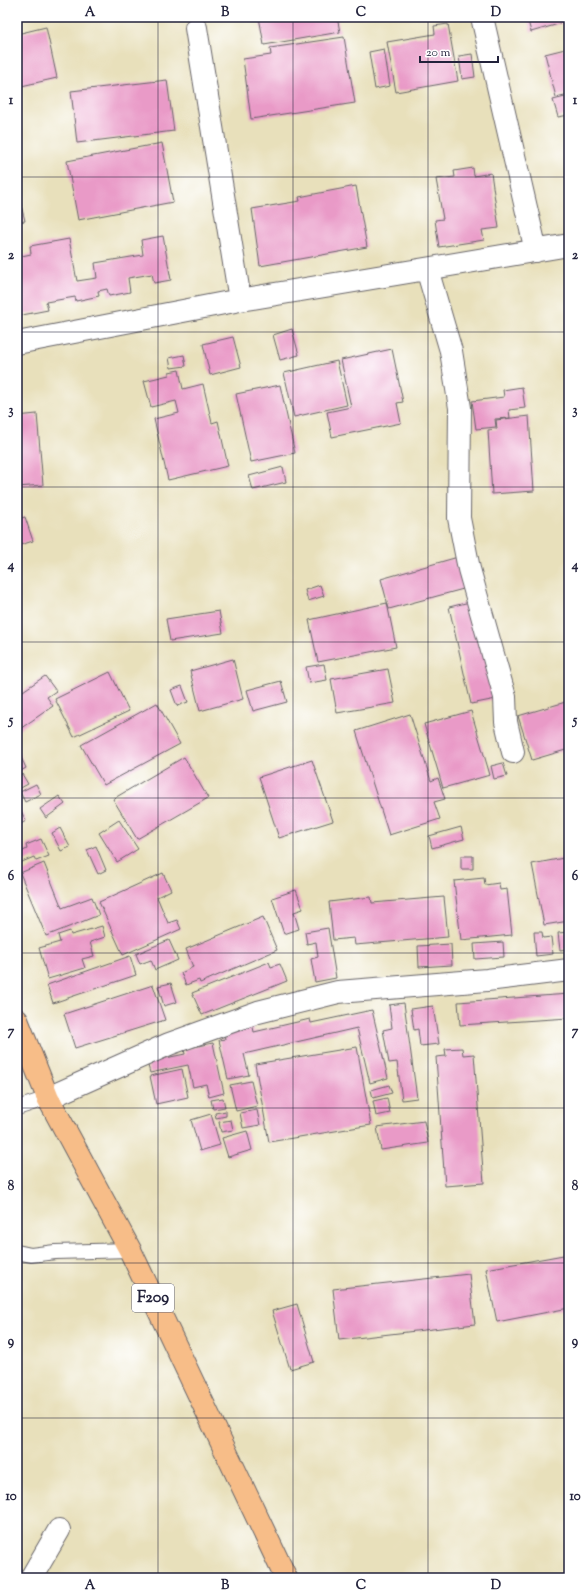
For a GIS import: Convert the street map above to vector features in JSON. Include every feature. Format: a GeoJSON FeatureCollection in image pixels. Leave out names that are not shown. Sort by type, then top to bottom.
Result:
{"type":"FeatureCollection","features":[{"type":"Feature","properties":{"kind":"main road","name":"F209"},"geometry":{"type":"LineString","coordinates":[[17,1020],[48,1098],[130,1250],[286,1578]]}},
{"type":"Feature","properties":{"kind":"street"},"geometry":{"type":"LineString","coordinates":[[482,17],[536,251]]}},
{"type":"Feature","properties":{"kind":"street"},"geometry":{"type":"LineString","coordinates":[[196,28],[240,300]]}},
{"type":"Feature","properties":{"kind":"street"},"geometry":{"type":"LineString","coordinates":[[17,343],[240,300],[569,245]]}},
{"type":"Feature","properties":{"kind":"street"},"geometry":{"type":"LineString","coordinates":[[427,269],[451,352],[460,408],[459,518],[471,576],[505,697],[506,722],[513,752]]}},
{"type":"Feature","properties":{"kind":"street"},"geometry":{"type":"LineString","coordinates":[[48,1098],[169,1044],[258,1012],[338,992],[487,980],[569,970]]}},
{"type":"Feature","properties":{"kind":"street"},"geometry":{"type":"LineString","coordinates":[[31,1578],[59,1530]]}},
{"type":"Feature","properties":{"kind":"lane"},"geometry":{"type":"LineString","coordinates":[[17,1108],[48,1098]]}},
{"type":"Feature","properties":{"kind":"lane"},"geometry":{"type":"LineString","coordinates":[[17,1252],[31,1255],[56,1252],[130,1250]]}},
{"type":"Feature","properties":{"kind":"building"},"geometry":{"type":"Polygon","coordinates":[[[259,17],[337,17],[340,32],[264,45],[259,17]]]}},
{"type":"Feature","properties":{"kind":"building"},"geometry":{"type":"Polygon","coordinates":[[[527,17],[569,17],[569,21],[531,32],[527,17]]]}},
{"type":"Feature","properties":{"kind":"building"},"geometry":{"type":"Polygon","coordinates":[[[448,24],[458,81],[396,92],[387,42],[435,34],[434,26],[448,24]]]}},
{"type":"Feature","properties":{"kind":"building"},"geometry":{"type":"Polygon","coordinates":[[[46,27],[57,78],[17,87],[17,34],[46,27]]]}},
{"type":"Feature","properties":{"kind":"building"},"geometry":{"type":"Polygon","coordinates":[[[344,37],[355,103],[251,119],[243,59],[271,55],[270,48],[344,37]]]}},
{"type":"Feature","properties":{"kind":"building"},"geometry":{"type":"Polygon","coordinates":[[[569,48],[569,94],[556,97],[545,54],[569,48]]]}},
{"type":"Feature","properties":{"kind":"building"},"geometry":{"type":"Polygon","coordinates":[[[384,49],[390,86],[375,89],[369,52],[384,49]]]}},
{"type":"Feature","properties":{"kind":"building"},"geometry":{"type":"Polygon","coordinates":[[[472,54],[475,77],[462,79],[459,56],[472,54]]]}},
{"type":"Feature","properties":{"kind":"building"},"geometry":{"type":"Polygon","coordinates":[[[167,80],[174,131],[77,143],[71,91],[167,80]]]}},
{"type":"Feature","properties":{"kind":"building"},"geometry":{"type":"Polygon","coordinates":[[[569,96],[569,115],[558,117],[553,100],[569,96]]]}},
{"type":"Feature","properties":{"kind":"building"},"geometry":{"type":"Polygon","coordinates":[[[162,143],[173,202],[78,220],[67,161],[162,143]]]}},
{"type":"Feature","properties":{"kind":"building"},"geometry":{"type":"Polygon","coordinates":[[[473,168],[474,176],[491,173],[499,228],[482,230],[484,240],[439,247],[435,220],[443,219],[436,179],[455,177],[454,171],[473,168]]]}},
{"type":"Feature","properties":{"kind":"building"},"geometry":{"type":"Polygon","coordinates":[[[356,186],[367,247],[260,266],[252,209],[300,201],[299,197],[356,186]]]}},
{"type":"Feature","properties":{"kind":"building"},"geometry":{"type":"Polygon","coordinates":[[[17,189],[25,221],[17,222],[17,189]]]}},
{"type":"Feature","properties":{"kind":"building"},"geometry":{"type":"Polygon","coordinates":[[[163,236],[171,280],[154,283],[152,274],[128,278],[130,292],[109,296],[107,289],[98,291],[99,296],[76,301],[75,297],[46,302],[48,310],[17,316],[17,257],[31,254],[30,246],[69,239],[77,281],[97,278],[95,263],[143,255],[141,240],[163,236]]]}},
{"type":"Feature","properties":{"kind":"building"},"geometry":{"type":"Polygon","coordinates":[[[292,329],[299,355],[280,360],[273,335],[292,329]]]}},
{"type":"Feature","properties":{"kind":"building"},"geometry":{"type":"Polygon","coordinates":[[[233,337],[241,367],[210,375],[203,344],[233,337]]]}},
{"type":"Feature","properties":{"kind":"building"},"geometry":{"type":"Polygon","coordinates":[[[392,349],[403,402],[397,403],[401,423],[332,437],[327,412],[351,407],[341,360],[392,349]]]}},
{"type":"Feature","properties":{"kind":"building"},"geometry":{"type":"Polygon","coordinates":[[[184,355],[186,366],[171,368],[169,358],[184,355]]]}},
{"type":"Feature","properties":{"kind":"building"},"geometry":{"type":"Polygon","coordinates":[[[337,361],[347,405],[294,417],[284,373],[337,361]]]}},
{"type":"Feature","properties":{"kind":"building"},"geometry":{"type":"Polygon","coordinates":[[[179,370],[183,389],[203,384],[212,423],[218,421],[228,466],[168,480],[154,419],[179,413],[176,401],[151,407],[144,381],[169,375],[169,372],[179,370]]]}},
{"type":"Feature","properties":{"kind":"building"},"geometry":{"type":"Polygon","coordinates":[[[280,385],[295,453],[251,462],[236,394],[280,385]]]}},
{"type":"Feature","properties":{"kind":"building"},"geometry":{"type":"Polygon","coordinates":[[[522,387],[525,408],[509,410],[510,418],[495,419],[496,427],[476,429],[472,401],[504,397],[503,390],[522,387]]]}},
{"type":"Feature","properties":{"kind":"building"},"geometry":{"type":"Polygon","coordinates":[[[37,414],[43,485],[17,487],[17,416],[37,414]]]}},
{"type":"Feature","properties":{"kind":"building"},"geometry":{"type":"Polygon","coordinates":[[[529,416],[534,491],[492,494],[488,430],[497,429],[496,420],[529,416]]]}},
{"type":"Feature","properties":{"kind":"building"},"geometry":{"type":"Polygon","coordinates":[[[283,467],[286,482],[253,490],[249,476],[283,467]]]}},
{"type":"Feature","properties":{"kind":"building"},"geometry":{"type":"Polygon","coordinates":[[[25,517],[33,541],[17,546],[17,519],[25,517]]]}},
{"type":"Feature","properties":{"kind":"building"},"geometry":{"type":"Polygon","coordinates":[[[458,557],[467,588],[389,609],[381,579],[458,557]]]}},
{"type":"Feature","properties":{"kind":"building"},"geometry":{"type":"Polygon","coordinates":[[[320,585],[324,596],[308,601],[305,590],[320,585]]]}},
{"type":"Feature","properties":{"kind":"building"},"geometry":{"type":"Polygon","coordinates":[[[474,601],[496,699],[471,704],[449,607],[474,601]]]}},
{"type":"Feature","properties":{"kind":"building"},"geometry":{"type":"Polygon","coordinates":[[[387,603],[396,647],[318,662],[309,620],[387,603]]]}},
{"type":"Feature","properties":{"kind":"building"},"geometry":{"type":"Polygon","coordinates":[[[219,611],[223,633],[170,641],[166,619],[219,611]]]}},
{"type":"Feature","properties":{"kind":"building"},"geometry":{"type":"Polygon","coordinates":[[[233,659],[243,699],[200,711],[190,671],[233,659]]]}},
{"type":"Feature","properties":{"kind":"building"},"geometry":{"type":"Polygon","coordinates":[[[324,664],[327,680],[309,683],[306,667],[324,664]]]}},
{"type":"Feature","properties":{"kind":"building"},"geometry":{"type":"Polygon","coordinates":[[[388,669],[395,703],[337,713],[331,679],[388,669]]]}},
{"type":"Feature","properties":{"kind":"building"},"geometry":{"type":"Polygon","coordinates":[[[110,672],[129,711],[74,737],[55,699],[110,672]]]}},
{"type":"Feature","properties":{"kind":"building"},"geometry":{"type":"Polygon","coordinates":[[[45,676],[56,691],[47,697],[53,706],[17,731],[17,695],[45,676]]]}},
{"type":"Feature","properties":{"kind":"building"},"geometry":{"type":"Polygon","coordinates":[[[281,681],[287,702],[253,711],[247,690],[281,681]]]}},
{"type":"Feature","properties":{"kind":"building"},"geometry":{"type":"Polygon","coordinates":[[[182,686],[188,702],[177,706],[171,690],[182,686]]]}},
{"type":"Feature","properties":{"kind":"building"},"geometry":{"type":"Polygon","coordinates":[[[569,701],[569,749],[532,760],[518,716],[569,701]]]}},
{"type":"Feature","properties":{"kind":"building"},"geometry":{"type":"Polygon","coordinates":[[[157,703],[180,744],[104,785],[81,745],[157,703]]]}},
{"type":"Feature","properties":{"kind":"building"},"geometry":{"type":"Polygon","coordinates":[[[471,711],[490,775],[443,788],[424,724],[471,711]]]}},
{"type":"Feature","properties":{"kind":"building"},"geometry":{"type":"Polygon","coordinates":[[[410,714],[431,781],[438,778],[445,799],[434,802],[440,819],[389,835],[356,731],[410,714]]]}},
{"type":"Feature","properties":{"kind":"building"},"geometry":{"type":"Polygon","coordinates":[[[19,753],[26,768],[17,773],[17,754],[19,753]]]}},
{"type":"Feature","properties":{"kind":"building"},"geometry":{"type":"Polygon","coordinates":[[[184,757],[208,798],[137,839],[113,799],[184,757]]]}},
{"type":"Feature","properties":{"kind":"building"},"geometry":{"type":"Polygon","coordinates":[[[312,760],[333,821],[279,838],[259,777],[312,760]]]}},
{"type":"Feature","properties":{"kind":"building"},"geometry":{"type":"Polygon","coordinates":[[[503,763],[507,776],[494,779],[491,766],[503,763]]]}},
{"type":"Feature","properties":{"kind":"building"},"geometry":{"type":"Polygon","coordinates":[[[22,774],[28,784],[17,790],[17,777],[22,774]]]}},
{"type":"Feature","properties":{"kind":"building"},"geometry":{"type":"Polygon","coordinates":[[[36,784],[41,794],[25,802],[20,792],[36,784]]]}},
{"type":"Feature","properties":{"kind":"building"},"geometry":{"type":"Polygon","coordinates":[[[59,796],[65,804],[46,818],[40,809],[59,796]]]}},
{"type":"Feature","properties":{"kind":"building"},"geometry":{"type":"Polygon","coordinates":[[[17,803],[26,821],[17,826],[17,803]]]}},
{"type":"Feature","properties":{"kind":"building"},"geometry":{"type":"Polygon","coordinates":[[[119,820],[138,849],[117,862],[99,833],[119,820]]]}},
{"type":"Feature","properties":{"kind":"building"},"geometry":{"type":"Polygon","coordinates":[[[461,827],[464,839],[432,848],[429,836],[461,827]]]}},
{"type":"Feature","properties":{"kind":"building"},"geometry":{"type":"Polygon","coordinates":[[[60,828],[70,847],[61,851],[52,833],[60,828]]]}},
{"type":"Feature","properties":{"kind":"building"},"geometry":{"type":"Polygon","coordinates":[[[41,839],[49,856],[36,861],[34,857],[17,864],[17,854],[27,849],[26,845],[41,839]]]}},
{"type":"Feature","properties":{"kind":"building"},"geometry":{"type":"Polygon","coordinates":[[[96,846],[106,870],[98,874],[87,850],[96,846]]]}},
{"type":"Feature","properties":{"kind":"building"},"geometry":{"type":"Polygon","coordinates":[[[461,856],[473,856],[473,869],[461,869],[461,856]]]}},
{"type":"Feature","properties":{"kind":"building"},"geometry":{"type":"Polygon","coordinates":[[[569,857],[569,921],[544,925],[532,864],[569,857]]]}},
{"type":"Feature","properties":{"kind":"building"},"geometry":{"type":"Polygon","coordinates":[[[44,863],[62,908],[92,897],[99,915],[46,936],[20,873],[44,863]]]}},
{"type":"Feature","properties":{"kind":"building"},"geometry":{"type":"Polygon","coordinates":[[[163,873],[171,890],[157,897],[168,923],[177,920],[181,929],[123,955],[99,902],[163,873]]]}},
{"type":"Feature","properties":{"kind":"building"},"geometry":{"type":"Polygon","coordinates":[[[484,878],[485,885],[499,883],[500,890],[507,889],[512,935],[461,940],[454,881],[484,878]]]}},
{"type":"Feature","properties":{"kind":"building"},"geometry":{"type":"Polygon","coordinates":[[[296,890],[303,909],[294,912],[299,929],[284,934],[272,898],[296,890]]]}},
{"type":"Feature","properties":{"kind":"building"},"geometry":{"type":"Polygon","coordinates":[[[371,897],[372,903],[444,897],[448,937],[355,945],[354,938],[333,940],[329,902],[371,897]]]}},
{"type":"Feature","properties":{"kind":"building"},"geometry":{"type":"Polygon","coordinates":[[[263,917],[277,950],[200,983],[199,980],[186,985],[181,973],[193,967],[186,949],[263,917]]]}},
{"type":"Feature","properties":{"kind":"building"},"geometry":{"type":"Polygon","coordinates":[[[102,926],[105,937],[90,942],[94,956],[82,959],[85,968],[48,979],[39,948],[60,942],[58,935],[70,931],[71,935],[102,926]]]}},
{"type":"Feature","properties":{"kind":"building"},"geometry":{"type":"Polygon","coordinates":[[[328,928],[336,978],[315,982],[311,959],[318,957],[316,942],[307,944],[305,932],[328,928]]]}},
{"type":"Feature","properties":{"kind":"building"},"geometry":{"type":"Polygon","coordinates":[[[534,932],[542,932],[543,938],[551,937],[553,954],[536,956],[534,932]]]}},
{"type":"Feature","properties":{"kind":"building"},"geometry":{"type":"Polygon","coordinates":[[[569,932],[569,949],[560,950],[558,933],[569,932]]]}},
{"type":"Feature","properties":{"kind":"building"},"geometry":{"type":"Polygon","coordinates":[[[169,940],[178,960],[155,970],[151,960],[140,964],[136,954],[169,940]]]}},
{"type":"Feature","properties":{"kind":"building"},"geometry":{"type":"Polygon","coordinates":[[[503,942],[504,957],[475,959],[474,944],[503,942]]]}},
{"type":"Feature","properties":{"kind":"building"},"geometry":{"type":"Polygon","coordinates":[[[451,944],[452,965],[419,967],[418,946],[451,944]]]}},
{"type":"Feature","properties":{"kind":"building"},"geometry":{"type":"Polygon","coordinates":[[[130,956],[136,975],[53,1003],[47,985],[130,956]]]}},
{"type":"Feature","properties":{"kind":"building"},"geometry":{"type":"Polygon","coordinates":[[[269,962],[271,967],[280,964],[287,981],[202,1015],[192,993],[269,962]]]}},
{"type":"Feature","properties":{"kind":"building"},"geometry":{"type":"Polygon","coordinates":[[[171,983],[177,1002],[164,1006],[158,986],[171,983]]]}},
{"type":"Feature","properties":{"kind":"building"},"geometry":{"type":"Polygon","coordinates":[[[153,985],[165,1020],[75,1048],[64,1014],[153,985]]]}},
{"type":"Feature","properties":{"kind":"building"},"geometry":{"type":"Polygon","coordinates":[[[569,994],[569,1018],[460,1025],[458,1002],[569,994]]]}},
{"type":"Feature","properties":{"kind":"building"},"geometry":{"type":"Polygon","coordinates":[[[404,1003],[417,1098],[402,1100],[397,1062],[389,1063],[383,1030],[392,1028],[389,1005],[404,1003]]]}},
{"type":"Feature","properties":{"kind":"building"},"geometry":{"type":"Polygon","coordinates":[[[433,1006],[439,1044],[420,1046],[418,1029],[414,1030],[411,1009],[433,1006]]]}},
{"type":"Feature","properties":{"kind":"building"},"geometry":{"type":"Polygon","coordinates":[[[372,1010],[388,1078],[370,1083],[357,1028],[244,1054],[249,1075],[228,1079],[219,1040],[225,1039],[224,1034],[252,1022],[254,1032],[310,1019],[311,1023],[372,1010]]]}},
{"type":"Feature","properties":{"kind":"building"},"geometry":{"type":"Polygon","coordinates":[[[213,1043],[224,1093],[209,1097],[206,1084],[193,1087],[188,1065],[150,1073],[147,1062],[185,1054],[184,1049],[213,1043]]]}},
{"type":"Feature","properties":{"kind":"building"},"geometry":{"type":"Polygon","coordinates":[[[357,1047],[371,1125],[269,1142],[255,1064],[357,1047]]]}},
{"type":"Feature","properties":{"kind":"building"},"geometry":{"type":"Polygon","coordinates":[[[462,1048],[463,1055],[474,1054],[484,1183],[445,1186],[436,1057],[446,1056],[445,1049],[462,1048]]]}},
{"type":"Feature","properties":{"kind":"building"},"geometry":{"type":"Polygon","coordinates":[[[182,1069],[188,1097],[156,1104],[150,1076],[182,1069]]]}},
{"type":"Feature","properties":{"kind":"building"},"geometry":{"type":"Polygon","coordinates":[[[251,1081],[257,1106],[236,1111],[230,1085],[251,1081]]]}},
{"type":"Feature","properties":{"kind":"building"},"geometry":{"type":"Polygon","coordinates":[[[389,1085],[392,1093],[373,1098],[371,1090],[389,1085]]]}},
{"type":"Feature","properties":{"kind":"building"},"geometry":{"type":"Polygon","coordinates":[[[223,1098],[225,1107],[213,1109],[211,1100],[223,1098]]]}},
{"type":"Feature","properties":{"kind":"building"},"geometry":{"type":"Polygon","coordinates":[[[387,1098],[390,1113],[376,1116],[373,1101],[387,1098]]]}},
{"type":"Feature","properties":{"kind":"building"},"geometry":{"type":"Polygon","coordinates":[[[257,1110],[260,1125],[243,1128],[240,1113],[257,1110]]]}},
{"type":"Feature","properties":{"kind":"building"},"geometry":{"type":"Polygon","coordinates":[[[226,1111],[226,1116],[216,1118],[215,1113],[226,1111]]]}},
{"type":"Feature","properties":{"kind":"building"},"geometry":{"type":"Polygon","coordinates":[[[211,1114],[220,1145],[200,1151],[191,1120],[211,1114]]]}},
{"type":"Feature","properties":{"kind":"building"},"geometry":{"type":"Polygon","coordinates":[[[231,1120],[233,1130],[221,1132],[219,1122],[231,1120]]]}},
{"type":"Feature","properties":{"kind":"building"},"geometry":{"type":"Polygon","coordinates":[[[424,1121],[428,1143],[381,1150],[377,1127],[424,1121]]]}},
{"type":"Feature","properties":{"kind":"building"},"geometry":{"type":"Polygon","coordinates":[[[247,1131],[252,1150],[228,1157],[222,1138],[247,1131]]]}},
{"type":"Feature","properties":{"kind":"building"},"geometry":{"type":"Polygon","coordinates":[[[569,1254],[569,1308],[497,1322],[486,1269],[569,1254]]]}},
{"type":"Feature","properties":{"kind":"building"},"geometry":{"type":"Polygon","coordinates":[[[469,1274],[475,1324],[339,1340],[333,1289],[469,1274]]]}},
{"type":"Feature","properties":{"kind":"building"},"geometry":{"type":"Polygon","coordinates":[[[297,1304],[314,1362],[290,1369],[272,1311],[297,1304]]]}}]}
